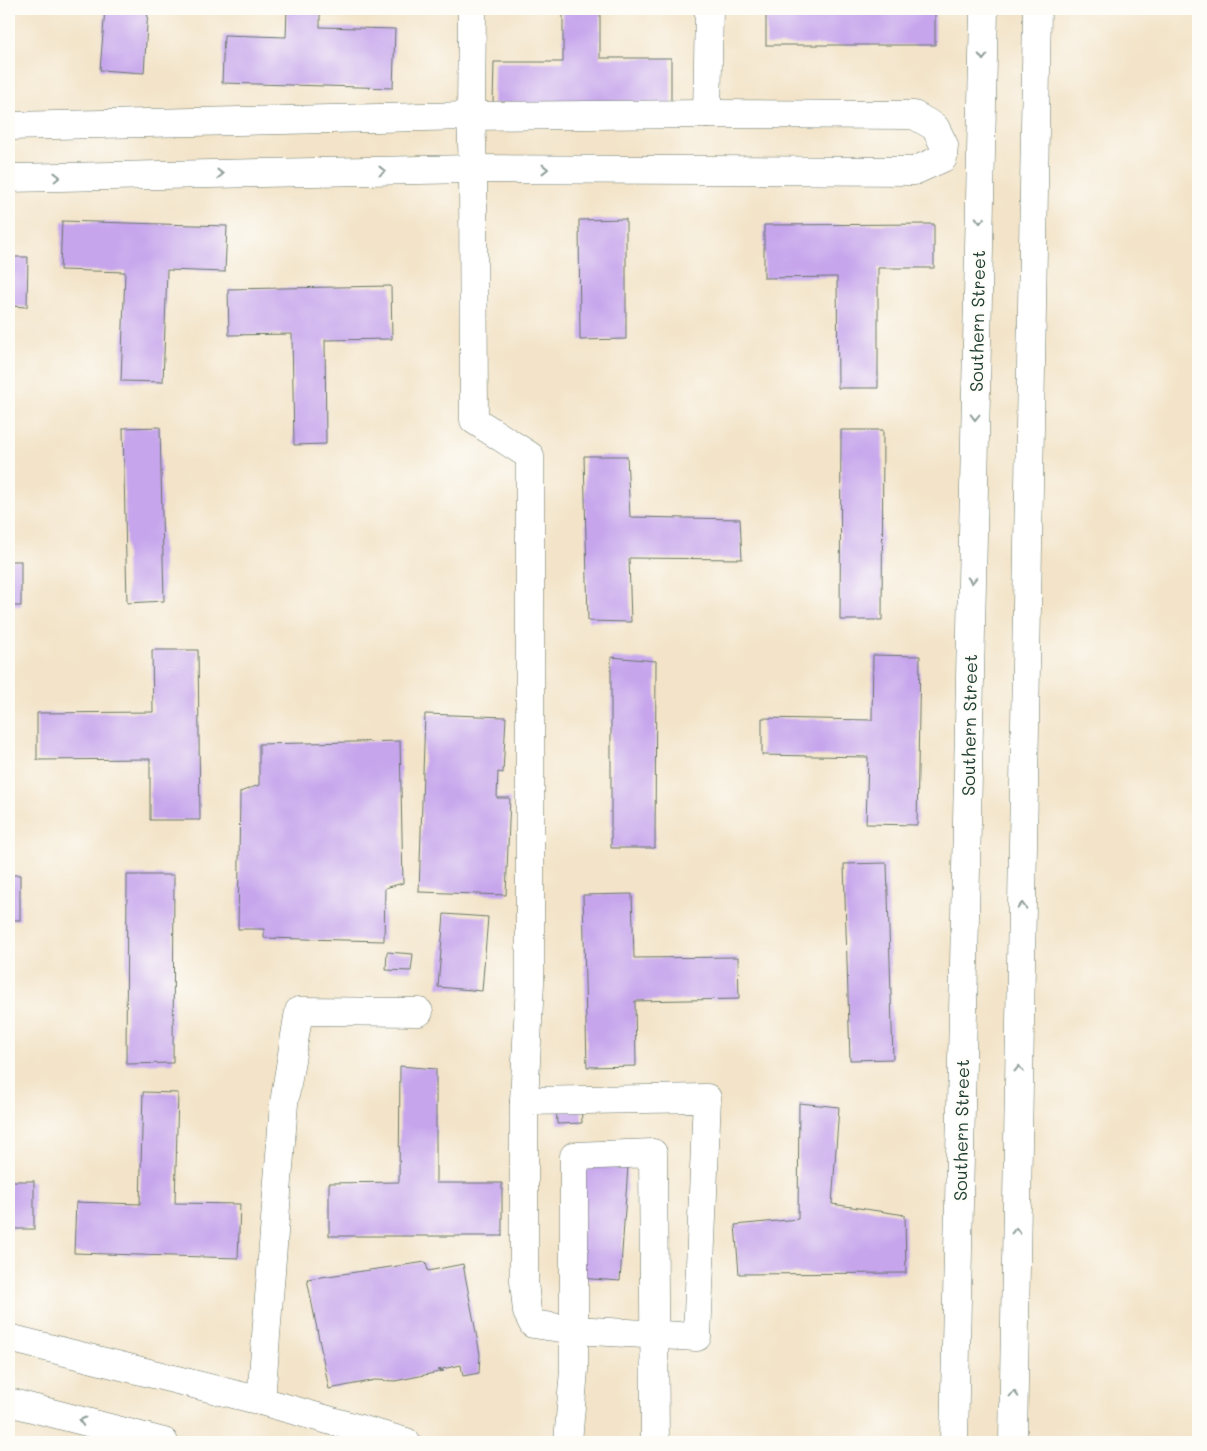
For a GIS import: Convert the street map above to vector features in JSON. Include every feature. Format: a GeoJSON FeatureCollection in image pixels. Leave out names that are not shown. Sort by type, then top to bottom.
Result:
{"type":"FeatureCollection","features":[{"type":"Feature","properties":{"kind":"street"},"geometry":{"type":"LineString","coordinates":[[472,9],[471,116],[474,420],[530,456],[530,983],[524,1100],[524,1281],[527,1312],[533,1324],[574,1330],[697,1337],[707,1098],[524,1100]]}},
{"type":"Feature","properties":{"kind":"street"},"geometry":{"type":"LineString","coordinates":[[707,114],[709,9]]}},
{"type":"Feature","properties":{"kind":"street","name":"Southern Street"},"geometry":{"type":"LineString","coordinates":[[954,1442],[984,9]]}},
{"type":"Feature","properties":{"kind":"street"},"geometry":{"type":"LineString","coordinates":[[1013,1442],[1037,9]]}},
{"type":"Feature","properties":{"kind":"street"},"geometry":{"type":"LineString","coordinates":[[9,126],[471,116],[914,115],[936,126],[944,145],[942,158],[914,171],[473,169],[9,178]]}},
{"type":"Feature","properties":{"kind":"street"},"geometry":{"type":"LineString","coordinates":[[261,1401],[284,1103],[299,1011],[419,1012]]}},
{"type":"Feature","properties":{"kind":"street"},"geometry":{"type":"LineString","coordinates":[[568,1442],[574,1370],[574,1156],[654,1153],[655,1442]]}},
{"type":"Feature","properties":{"kind":"street"},"geometry":{"type":"LineString","coordinates":[[9,1338],[261,1401],[406,1442]]}},
{"type":"Feature","properties":{"kind":"street"},"geometry":{"type":"LineString","coordinates":[[9,1402],[164,1442]]}},
{"type":"Feature","properties":{"kind":"building"},"geometry":{"type":"Polygon","coordinates":[[[105,9],[148,9],[144,73],[100,70],[105,9]]]}},
{"type":"Feature","properties":{"kind":"building"},"geometry":{"type":"Polygon","coordinates":[[[287,9],[320,9],[320,27],[395,29],[393,88],[222,83],[224,35],[286,37],[287,9]]]}},
{"type":"Feature","properties":{"kind":"building"},"geometry":{"type":"Polygon","coordinates":[[[563,9],[600,9],[600,58],[671,58],[671,105],[493,104],[494,62],[563,62],[563,9]]]}},
{"type":"Feature","properties":{"kind":"building"},"geometry":{"type":"Polygon","coordinates":[[[766,9],[935,9],[935,45],[766,45],[766,9]]]}},
{"type":"Feature","properties":{"kind":"building"},"geometry":{"type":"Polygon","coordinates":[[[626,219],[626,339],[580,340],[579,220],[626,219]]]}},
{"type":"Feature","properties":{"kind":"building"},"geometry":{"type":"Polygon","coordinates":[[[62,221],[227,226],[225,272],[167,270],[163,382],[121,381],[125,272],[60,270],[62,221]]]}},
{"type":"Feature","properties":{"kind":"building"},"geometry":{"type":"Polygon","coordinates":[[[934,224],[934,268],[878,268],[878,388],[838,388],[837,277],[764,278],[764,225],[934,224]]]}},
{"type":"Feature","properties":{"kind":"building"},"geometry":{"type":"Polygon","coordinates":[[[9,257],[28,257],[27,307],[9,306],[9,257]]]}},
{"type":"Feature","properties":{"kind":"building"},"geometry":{"type":"Polygon","coordinates":[[[391,286],[392,339],[325,340],[326,444],[294,445],[292,334],[229,335],[228,289],[391,286]]]}},
{"type":"Feature","properties":{"kind":"building"},"geometry":{"type":"Polygon","coordinates":[[[160,427],[164,601],[127,603],[123,428],[160,427]]]}},
{"type":"Feature","properties":{"kind":"building"},"geometry":{"type":"Polygon","coordinates":[[[841,430],[883,430],[882,620],[840,620],[841,430]]]}},
{"type":"Feature","properties":{"kind":"building"},"geometry":{"type":"Polygon","coordinates":[[[584,456],[627,456],[630,517],[740,519],[742,559],[629,558],[631,622],[588,621],[584,456]]]}},
{"type":"Feature","properties":{"kind":"building"},"geometry":{"type":"Polygon","coordinates":[[[9,561],[21,561],[21,606],[9,606],[9,561]]]}},
{"type":"Feature","properties":{"kind":"building"},"geometry":{"type":"Polygon","coordinates":[[[152,650],[198,650],[200,820],[150,820],[150,759],[37,760],[37,713],[153,712],[152,650]]]}},
{"type":"Feature","properties":{"kind":"building"},"geometry":{"type":"Polygon","coordinates":[[[873,655],[920,656],[917,825],[866,824],[868,757],[762,755],[762,718],[872,720],[873,655]]]}},
{"type":"Feature","properties":{"kind":"building"},"geometry":{"type":"Polygon","coordinates":[[[611,657],[656,661],[655,848],[611,848],[611,657]]]}},
{"type":"Feature","properties":{"kind":"building"},"geometry":{"type":"Polygon","coordinates":[[[425,714],[506,717],[503,773],[498,772],[497,798],[510,798],[506,895],[419,892],[425,714]]]}},
{"type":"Feature","properties":{"kind":"building"},"geometry":{"type":"Polygon","coordinates":[[[400,741],[403,883],[385,888],[384,941],[264,938],[264,929],[238,929],[240,792],[259,785],[259,744],[400,741]]]}},
{"type":"Feature","properties":{"kind":"building"},"geometry":{"type":"Polygon","coordinates":[[[887,863],[893,1059],[850,1060],[844,864],[887,863]]]}},
{"type":"Feature","properties":{"kind":"building"},"geometry":{"type":"Polygon","coordinates":[[[9,875],[20,875],[20,920],[9,920],[9,875]]]}},
{"type":"Feature","properties":{"kind":"building"},"geometry":{"type":"Polygon","coordinates":[[[127,875],[174,875],[173,1063],[126,1064],[127,875]]]}},
{"type":"Feature","properties":{"kind":"building"},"geometry":{"type":"Polygon","coordinates":[[[632,894],[634,958],[738,957],[739,999],[635,1001],[636,1066],[587,1067],[583,895],[632,894]]]}},
{"type":"Feature","properties":{"kind":"building"},"geometry":{"type":"Polygon","coordinates":[[[444,914],[488,917],[482,991],[438,987],[444,914]]]}},
{"type":"Feature","properties":{"kind":"building"},"geometry":{"type":"Polygon","coordinates":[[[387,952],[413,954],[411,971],[386,970],[387,952]]]}},
{"type":"Feature","properties":{"kind":"building"},"geometry":{"type":"Polygon","coordinates":[[[400,1066],[436,1069],[436,1183],[502,1183],[502,1236],[329,1236],[329,1183],[399,1182],[400,1066]]]}},
{"type":"Feature","properties":{"kind":"building"},"geometry":{"type":"Polygon","coordinates":[[[143,1092],[178,1093],[175,1203],[240,1204],[238,1258],[74,1253],[76,1202],[140,1204],[143,1092]]]}},
{"type":"Feature","properties":{"kind":"building"},"geometry":{"type":"Polygon","coordinates":[[[581,1101],[582,1123],[557,1124],[556,1103],[581,1101]]]}},
{"type":"Feature","properties":{"kind":"building"},"geometry":{"type":"Polygon","coordinates":[[[799,1103],[839,1107],[832,1204],[905,1215],[906,1273],[739,1274],[735,1225],[798,1219],[799,1103]]]}},
{"type":"Feature","properties":{"kind":"building"},"geometry":{"type":"Polygon","coordinates":[[[585,1163],[628,1166],[620,1281],[578,1278],[585,1163]]]}},
{"type":"Feature","properties":{"kind":"building"},"geometry":{"type":"Polygon","coordinates":[[[9,1181],[34,1181],[34,1229],[9,1229],[9,1181]]]}},
{"type":"Feature","properties":{"kind":"building"},"geometry":{"type":"Polygon","coordinates":[[[426,1262],[428,1271],[463,1264],[480,1354],[479,1373],[463,1376],[461,1365],[438,1370],[444,1371],[395,1381],[375,1380],[329,1389],[307,1279],[426,1262]]]}}]}
